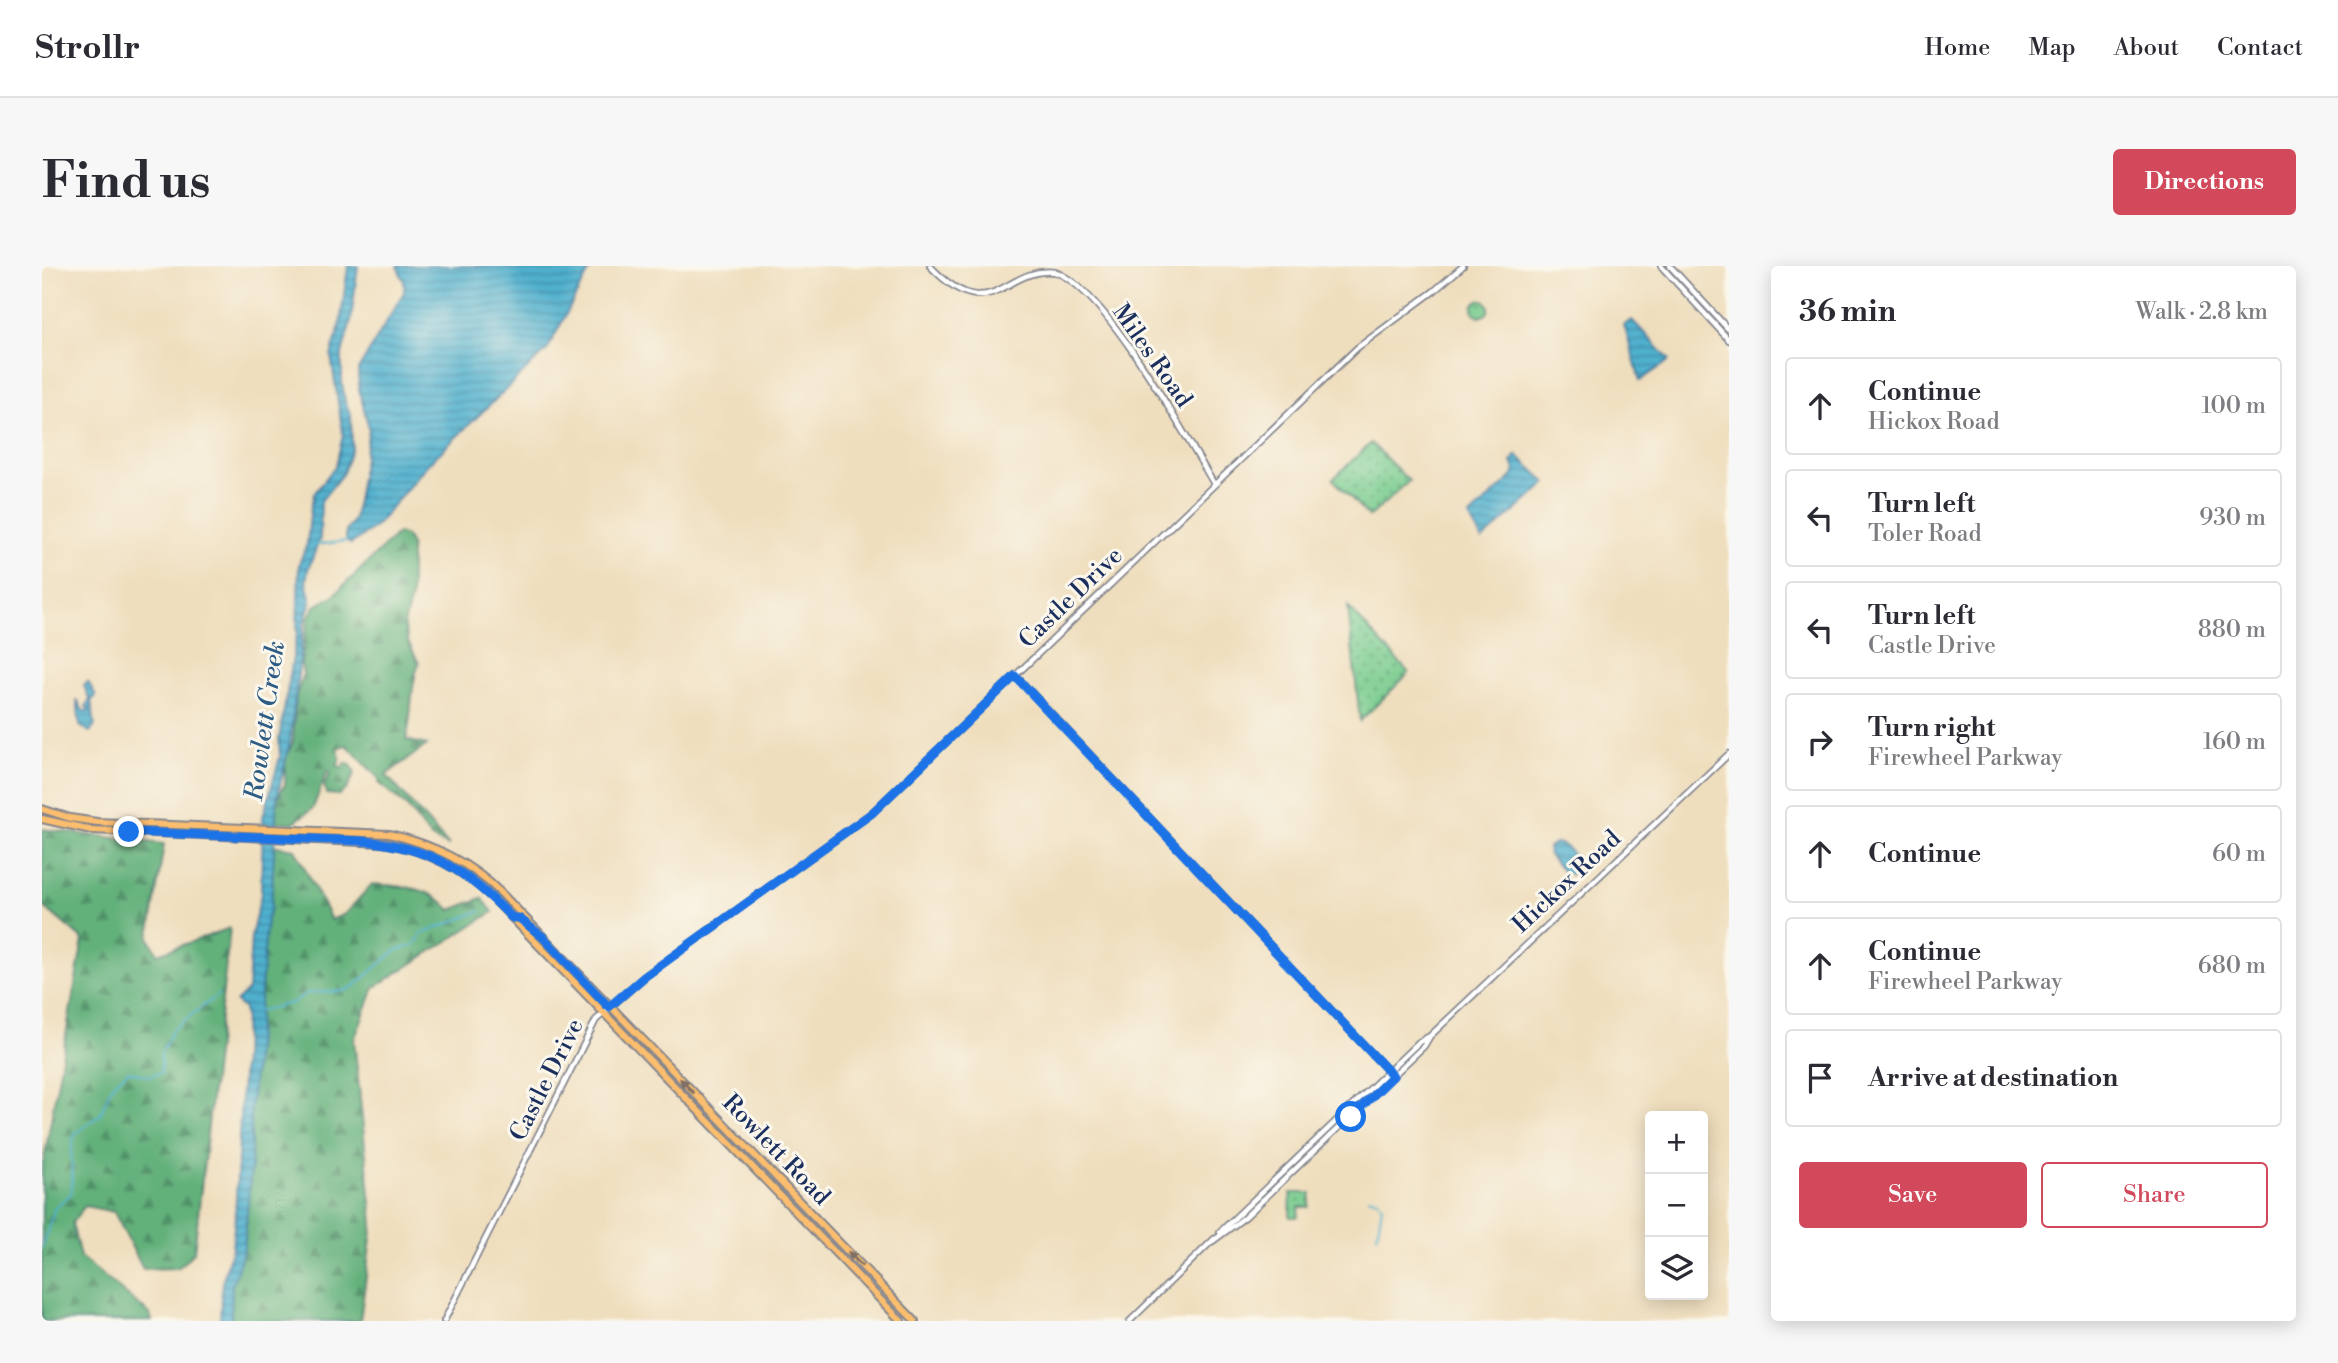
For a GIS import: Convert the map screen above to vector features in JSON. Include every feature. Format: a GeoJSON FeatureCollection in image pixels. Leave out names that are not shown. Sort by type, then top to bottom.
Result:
{"type":"FeatureCollection","features":[{"type":"Feature","properties":{"kind":"main road"},"geometry":{"type":"LineString","coordinates":[[42,809],[75,823],[389,834],[447,853],[494,887],[607,1009]]}},
{"type":"Feature","properties":{"kind":"main road"},"geometry":{"type":"LineString","coordinates":[[42,818],[75,823],[384,843],[429,855],[467,875],[607,1009]]}},
{"type":"Feature","properties":{"kind":"main road"},"geometry":{"type":"LineString","coordinates":[[512,918],[519,918],[543,937]]}},
{"type":"Feature","properties":{"kind":"main road","name":"Rowlett Road"},"geometry":{"type":"LineString","coordinates":[[607,1009],[707,1107],[915,1321]]}},
{"type":"Feature","properties":{"kind":"main road","name":"Rowlett Road"},"geometry":{"type":"LineString","coordinates":[[607,1009],[700,1114],[901,1321]]}},
{"type":"Feature","properties":{"kind":"main road"},"geometry":{"type":"LineString","coordinates":[[700,1114],[707,1107]]}},
{"type":"Feature","properties":{"kind":"street","name":"Miles Road"},"geometry":{"type":"LineString","coordinates":[[930,266],[954,289],[971,293],[1035,271],[1053,271],[1066,278],[1107,318],[1131,347],[1214,484]]}},
{"type":"Feature","properties":{"kind":"street","name":"Castle Drive"},"geometry":{"type":"LineString","coordinates":[[444,1321],[596,1020],[644,977],[872,813],[1357,348],[1463,266]]}},
{"type":"Feature","properties":{"kind":"street"},"geometry":{"type":"LineString","coordinates":[[1661,266],[1729,340]]}},
{"type":"Feature","properties":{"kind":"street"},"geometry":{"type":"LineString","coordinates":[[1670,266],[1729,330]]}},
{"type":"Feature","properties":{"kind":"street"},"geometry":{"type":"LineString","coordinates":[[1015,676],[1393,1076]]}},
{"type":"Feature","properties":{"kind":"street","name":"Hickox Road"},"geometry":{"type":"LineString","coordinates":[[1213,1241],[1245,1217],[1393,1076],[1430,1036],[1729,754]]}},
{"type":"Feature","properties":{"kind":"street","name":"Hickox Road"},"geometry":{"type":"LineString","coordinates":[[1130,1321],[1388,1071],[1419,1042],[1430,1036]]}},
{"type":"Feature","properties":{"kind":"street"},"geometry":{"type":"LineString","coordinates":[[1315,1141],[1320,1146]]}},
{"type":"Feature","properties":{"kind":"street"},"geometry":{"type":"LineString","coordinates":[[1282,1182],[1281,1175],[1308,1148]]}},
{"type":"Feature","properties":{"kind":"green space"},"geometry":{"type":"Polygon","coordinates":[[[1478,300],[1484,300],[1489,308],[1487,314],[1478,316],[1473,311],[1473,305],[1478,300]]]}},
{"type":"Feature","properties":{"kind":"green space"},"geometry":{"type":"Polygon","coordinates":[[[1371,443],[1409,481],[1369,517],[1333,479],[1371,443]]]}},
{"type":"Feature","properties":{"kind":"green space"},"geometry":{"type":"Polygon","coordinates":[[[398,533],[406,536],[411,545],[411,598],[404,624],[408,642],[419,663],[406,740],[427,745],[386,775],[449,846],[431,838],[407,807],[379,783],[380,780],[347,745],[338,748],[340,760],[337,765],[343,768],[345,763],[350,764],[355,772],[347,789],[339,795],[327,794],[324,786],[330,772],[327,771],[313,808],[293,823],[274,822],[276,801],[285,784],[285,760],[293,742],[296,696],[303,674],[301,664],[308,618],[315,606],[333,596],[398,533]]]}},
{"type":"Feature","properties":{"kind":"green space"},"geometry":{"type":"Polygon","coordinates":[[[1348,607],[1409,673],[1360,721],[1348,607]]]}},
{"type":"Feature","properties":{"kind":"green space"},"geometry":{"type":"Polygon","coordinates":[[[42,829],[164,844],[149,938],[158,954],[230,928],[194,1252],[178,1268],[143,1269],[114,1212],[85,1206],[72,1223],[80,1257],[150,1314],[152,1321],[42,1321],[42,1170],[83,940],[42,905],[42,829]]]}},
{"type":"Feature","properties":{"kind":"green space"},"geometry":{"type":"Polygon","coordinates":[[[270,845],[295,849],[331,920],[345,914],[372,884],[424,892],[443,902],[451,910],[482,898],[493,912],[374,988],[354,1040],[373,1223],[360,1321],[226,1321],[238,1240],[243,1125],[270,845]]]}},
{"type":"Feature","properties":{"kind":"green space"},"geometry":{"type":"Polygon","coordinates":[[[1291,1193],[1311,1193],[1309,1207],[1299,1207],[1298,1217],[1290,1217],[1291,1193]]]}},
{"type":"Feature","properties":{"kind":"water"},"geometry":{"type":"Polygon","coordinates":[[[348,266],[358,266],[351,321],[342,354],[342,383],[345,402],[351,415],[352,447],[343,473],[321,501],[320,538],[306,582],[311,601],[304,622],[290,742],[277,798],[271,908],[267,918],[251,1108],[251,1167],[244,1248],[232,1286],[231,1321],[220,1321],[222,1283],[232,1248],[235,1217],[245,1017],[244,1009],[236,1002],[248,990],[251,937],[261,894],[263,817],[280,757],[279,739],[297,634],[299,564],[307,544],[314,494],[336,465],[343,435],[331,356],[340,325],[348,266]]]}},
{"type":"Feature","properties":{"kind":"water"},"geometry":{"type":"Polygon","coordinates":[[[397,266],[592,266],[547,350],[426,466],[376,526],[351,544],[346,541],[346,531],[354,519],[369,429],[359,389],[358,370],[404,292],[404,281],[397,266]]]}},
{"type":"Feature","properties":{"kind":"water"},"geometry":{"type":"Polygon","coordinates":[[[1632,320],[1670,360],[1640,381],[1624,325],[1632,320]]]}},
{"type":"Feature","properties":{"kind":"water"},"geometry":{"type":"Polygon","coordinates":[[[1517,455],[1547,483],[1482,540],[1469,517],[1513,476],[1515,469],[1512,462],[1517,455]]]}},
{"type":"Feature","properties":{"kind":"water"},"geometry":{"type":"Polygon","coordinates":[[[88,682],[96,696],[91,701],[95,725],[90,732],[80,726],[77,699],[83,711],[89,711],[86,706],[90,700],[84,686],[88,682]]]}},
{"type":"Feature","properties":{"kind":"water"},"geometry":{"type":"Polygon","coordinates":[[[1555,843],[1567,848],[1574,856],[1578,868],[1573,874],[1564,873],[1549,855],[1548,847],[1555,843]]]}},
{"type":"Feature","properties":{"kind":"waterway"},"geometry":{"type":"LineString","coordinates":[[317,545],[346,541]]}},
{"type":"Feature","properties":{"kind":"waterway"},"geometry":{"type":"LineString","coordinates":[[259,1011],[292,1003],[307,993],[344,991],[356,985],[395,951],[414,945],[422,934],[480,911]]}},
{"type":"Feature","properties":{"kind":"waterway"},"geometry":{"type":"LineString","coordinates":[[42,1247],[55,1207],[71,1194],[75,1134],[100,1115],[112,1085],[128,1071],[149,1076],[161,1073],[161,1053],[173,1029],[219,994]]}},
{"type":"Feature","properties":{"kind":"waterway"},"geometry":{"type":"LineString","coordinates":[[1368,1197],[1378,1200],[1382,1206],[1377,1235]]}},
{"type":"Feature","properties":{"kind":"route"},"geometry":{"type":"LineString","coordinates":[[129,832],[361,841],[399,846],[429,855],[467,875],[512,918],[519,918],[543,937],[609,1007],[633,985],[872,813],[1015,676],[1393,1076],[1351,1117]]}},
{"type":"Feature","properties":{"kind":"water label","name":"Rowlett Creek"},"geometry":{"type":"Point","coordinates":[265,721]}}]}
